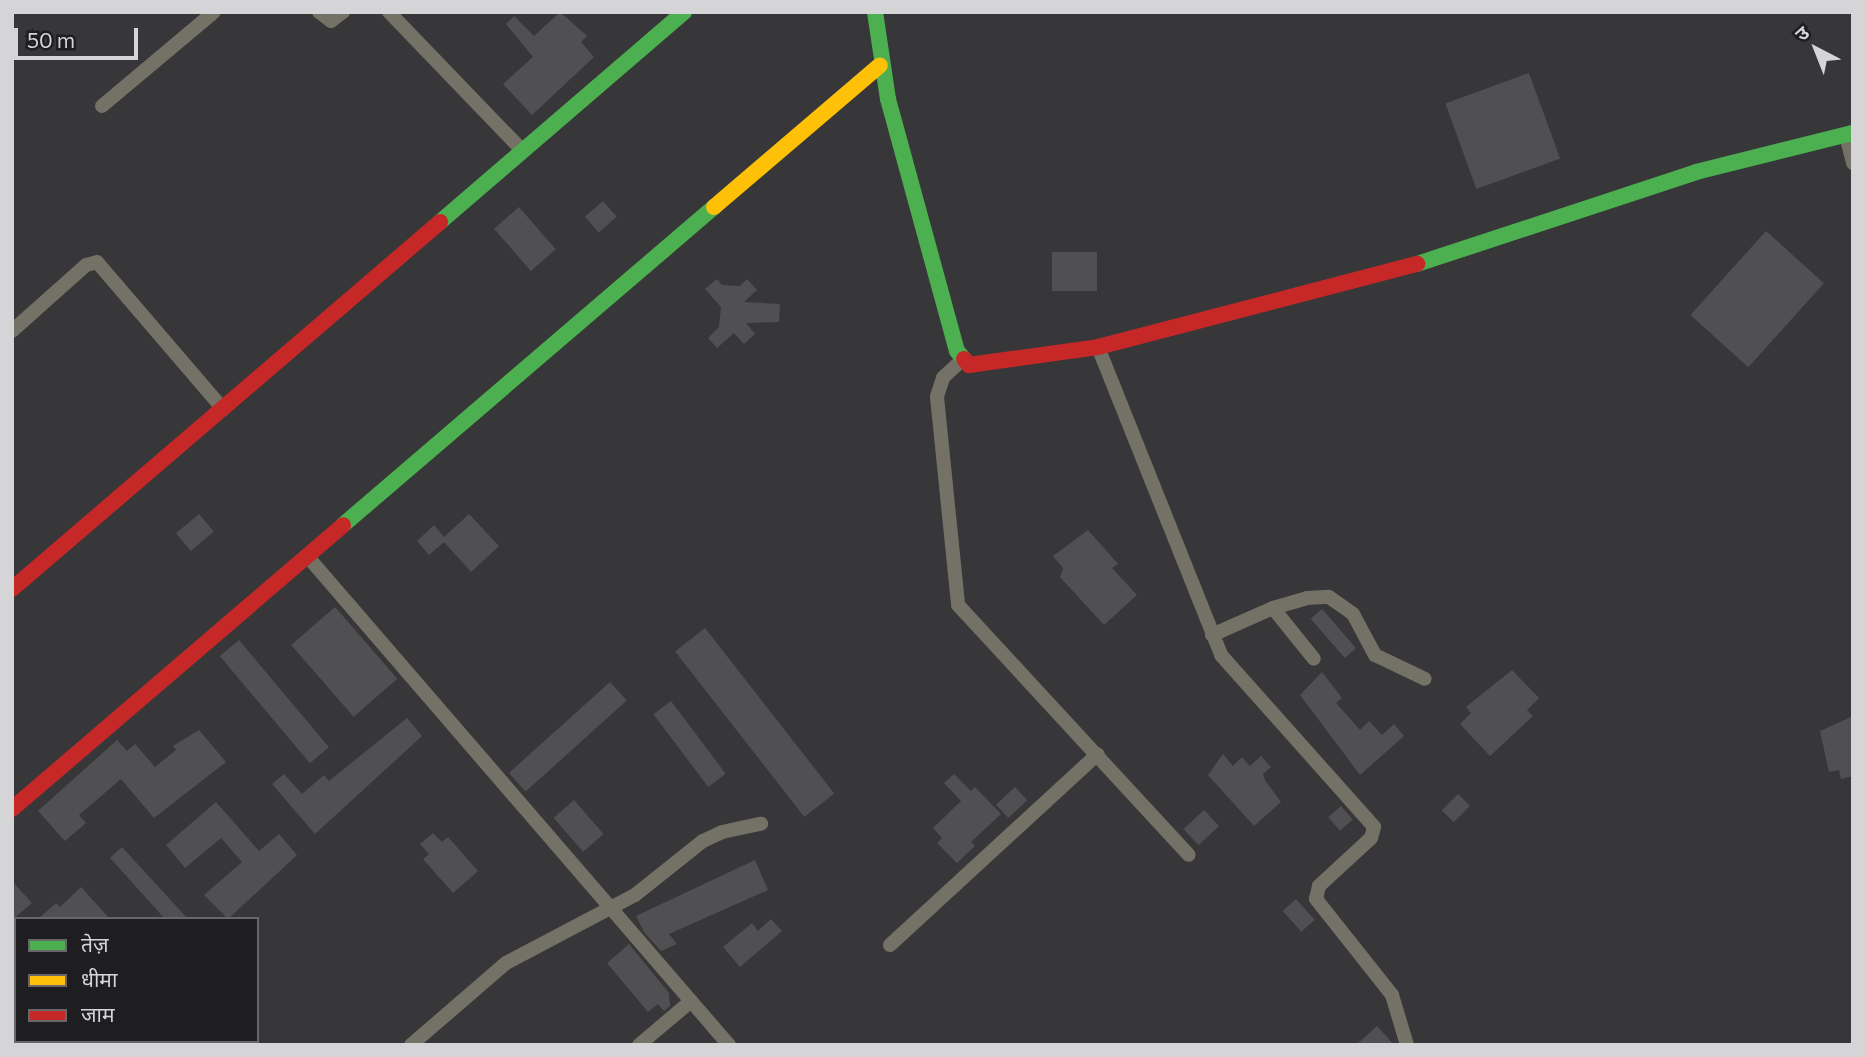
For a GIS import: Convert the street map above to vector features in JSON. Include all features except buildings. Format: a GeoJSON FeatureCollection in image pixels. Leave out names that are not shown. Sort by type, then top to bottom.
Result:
{"type":"FeatureCollection","features":[{"type":"Feature","properties":{"kind":"street"},"geometry":{"type":"LineString","coordinates":[[102,106],[214,12]]}},
{"type":"Feature","properties":{"kind":"street"},"geometry":{"type":"LineString","coordinates":[[319,12],[331,21],[343,12]]}},
{"type":"Feature","properties":{"kind":"street"},"geometry":{"type":"LineString","coordinates":[[389,12],[520,148]]}},
{"type":"Feature","properties":{"kind":"street"},"geometry":{"type":"LineString","coordinates":[[12,589],[223,409],[520,148],[684,12]]}},
{"type":"Feature","properties":{"kind":"street"},"geometry":{"type":"LineString","coordinates":[[875,12],[880,65],[962,360]]}},
{"type":"Feature","properties":{"kind":"street"},"geometry":{"type":"LineString","coordinates":[[12,809],[880,65]]}},
{"type":"Feature","properties":{"kind":"street"},"geometry":{"type":"LineString","coordinates":[[962,360],[976,366],[1098,347],[1364,281],[1696,172],[1849,134],[1853,163]]}},
{"type":"Feature","properties":{"kind":"street"},"geometry":{"type":"LineString","coordinates":[[12,331],[86,265],[97,262],[223,409]]}},
{"type":"Feature","properties":{"kind":"street"},"geometry":{"type":"LineString","coordinates":[[1098,347],[1212,635],[1229,667],[1374,827],[1370,838],[1319,886],[1316,899],[1392,995],[1407,1045]]}},
{"type":"Feature","properties":{"kind":"street"},"geometry":{"type":"LineString","coordinates":[[962,360],[943,378],[937,397],[958,605],[1189,855]]}},
{"type":"Feature","properties":{"kind":"street"},"geometry":{"type":"LineString","coordinates":[[308,557],[729,1045]]}},
{"type":"Feature","properties":{"kind":"street"},"geometry":{"type":"LineString","coordinates":[[1212,635],[1273,608],[1307,598],[1329,597],[1353,614],[1375,655],[1425,679]]}},
{"type":"Feature","properties":{"kind":"street"},"geometry":{"type":"LineString","coordinates":[[1273,608],[1314,659]]}},
{"type":"Feature","properties":{"kind":"street"},"geometry":{"type":"LineString","coordinates":[[890,945],[1098,754]]}},
{"type":"Feature","properties":{"kind":"street"},"geometry":{"type":"LineString","coordinates":[[411,1045],[506,963],[613,908],[703,841],[761,824]]}},
{"type":"Feature","properties":{"kind":"street"},"geometry":{"type":"LineString","coordinates":[[639,1045],[691,1001]]}},
{"type":"Feature","properties":{"kind":"traffic: fast"},"geometry":{"type":"LineString","coordinates":[[440,222],[684,12]]}},
{"type":"Feature","properties":{"kind":"traffic: fast"},"geometry":{"type":"LineString","coordinates":[[875,12],[888,99],[957,351],[964,359]]}},
{"type":"Feature","properties":{"kind":"traffic: fast"},"geometry":{"type":"LineString","coordinates":[[1417,264],[1696,172],[1853,133]]}},
{"type":"Feature","properties":{"kind":"traffic: fast"},"geometry":{"type":"LineString","coordinates":[[343,525],[714,207]]}},
{"type":"Feature","properties":{"kind":"traffic: slow"},"geometry":{"type":"LineString","coordinates":[[714,207],[880,65]]}},
{"type":"Feature","properties":{"kind":"traffic: jam"},"geometry":{"type":"LineString","coordinates":[[12,589],[440,222]]}},
{"type":"Feature","properties":{"kind":"traffic: jam"},"geometry":{"type":"LineString","coordinates":[[964,359],[969,365],[1098,347],[1417,264]]}},
{"type":"Feature","properties":{"kind":"traffic: jam"},"geometry":{"type":"LineString","coordinates":[[12,809],[343,525]]}}]}
